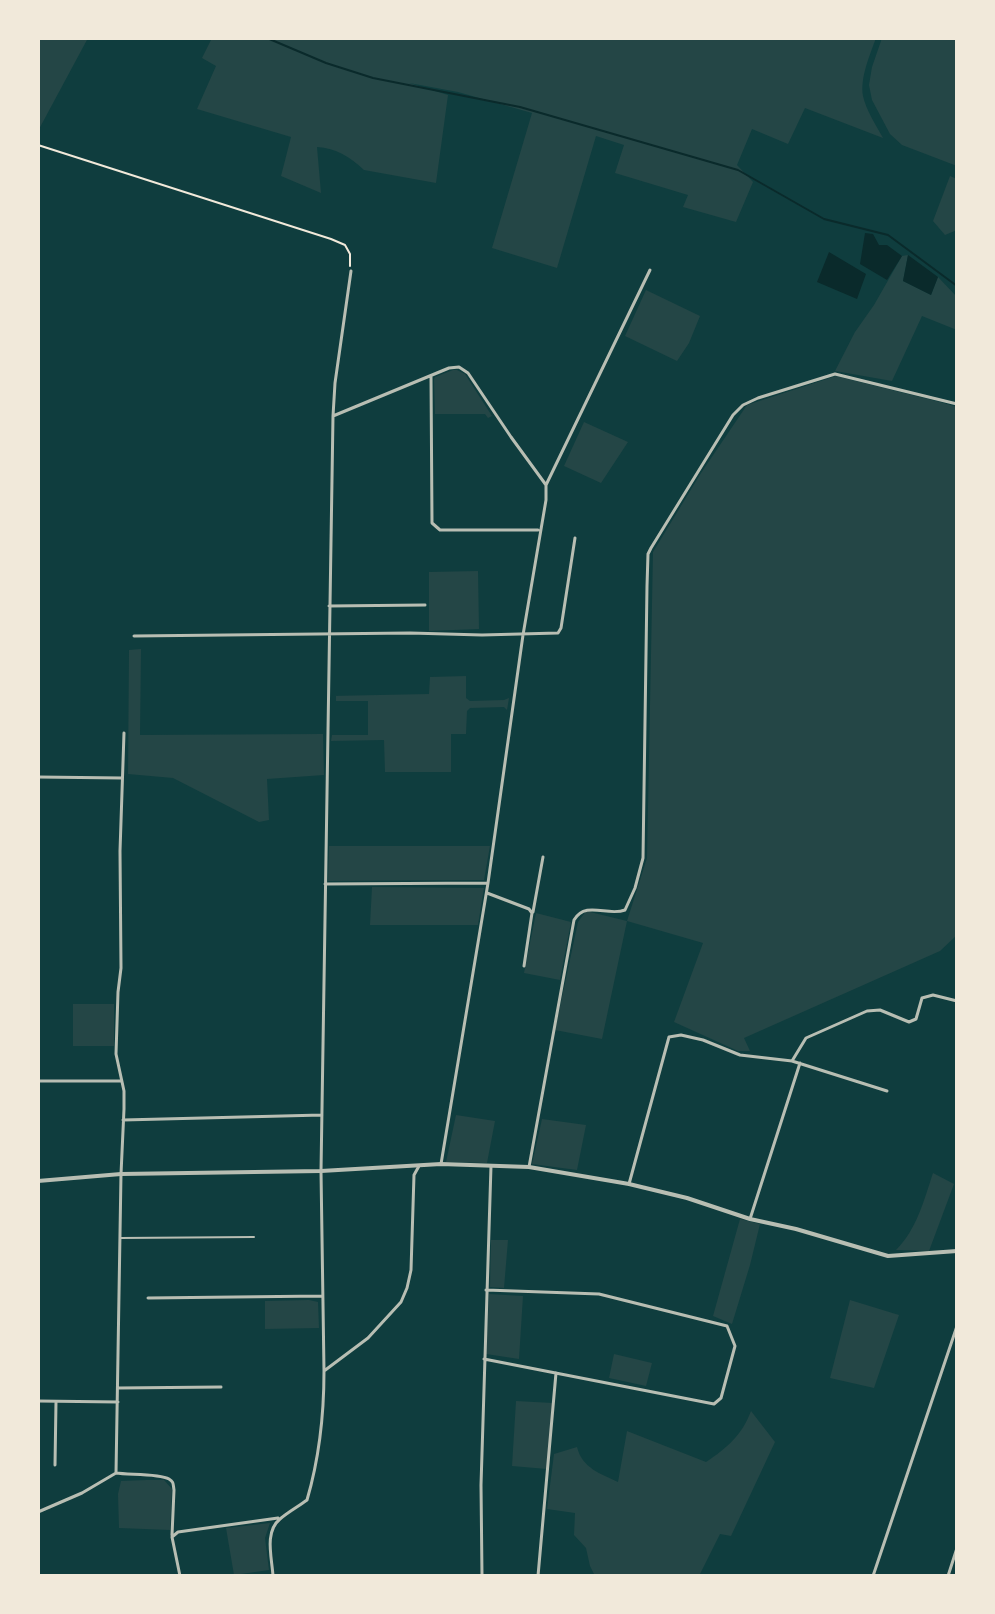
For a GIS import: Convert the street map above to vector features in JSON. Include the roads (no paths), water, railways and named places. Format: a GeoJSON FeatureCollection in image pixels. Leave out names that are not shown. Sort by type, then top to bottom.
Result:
{"type":"FeatureCollection","features":[{"type":"Feature","properties":{"kind":"street"},"geometry":{"type":"LineString","coordinates":[[441,1164],[487,893],[546,485],[650,270]]}},
{"type":"Feature","properties":{"kind":"street"},"geometry":{"type":"LineString","coordinates":[[273,1576],[270,1542],[273,1527],[280,1518],[307,1500],[315,1472],[324,1371],[321,1171],[333,416],[351,271]]}},
{"type":"Feature","properties":{"kind":"street"},"geometry":{"type":"LineString","coordinates":[[333,416],[459,367],[466,370],[546,485]]}},
{"type":"Feature","properties":{"kind":"street"},"geometry":{"type":"LineString","coordinates":[[529,1167],[574,920],[576,915],[587,909],[616,913],[625,910],[643,858],[647,586],[651,548],[733,415],[743,405],[781,389],[835,374],[957,404]]}},
{"type":"Feature","properties":{"kind":"street"},"geometry":{"type":"LineString","coordinates":[[431,376],[432,523],[440,530],[540,530]]}},
{"type":"Feature","properties":{"kind":"street"},"geometry":{"type":"LineString","coordinates":[[134,636],[554,634],[560,631],[575,538]]}},
{"type":"Feature","properties":{"kind":"street"},"geometry":{"type":"LineString","coordinates":[[329,606],[425,605]]}},
{"type":"Feature","properties":{"kind":"street"},"geometry":{"type":"LineString","coordinates":[[116,1473],[124,1095],[116,1042],[121,968],[124,733]]}},
{"type":"Feature","properties":{"kind":"street"},"geometry":{"type":"LineString","coordinates":[[38,777],[122,778]]}},
{"type":"Feature","properties":{"kind":"street"},"geometry":{"type":"LineString","coordinates":[[524,966],[543,857]]}},
{"type":"Feature","properties":{"kind":"street"},"geometry":{"type":"LineString","coordinates":[[325,884],[488,883]]}},
{"type":"Feature","properties":{"kind":"street"},"geometry":{"type":"LineString","coordinates":[[487,893],[529,909],[533,915]]}},
{"type":"Feature","properties":{"kind":"street"},"geometry":{"type":"LineString","coordinates":[[792,1061],[806,1038],[867,1011],[880,1010],[909,1022],[916,1019],[922,998],[933,995],[957,1001]]}},
{"type":"Feature","properties":{"kind":"street"},"geometry":{"type":"LineString","coordinates":[[629,1184],[669,1037],[681,1035],[740,1055],[792,1061],[887,1091]]}},
{"type":"Feature","properties":{"kind":"street"},"geometry":{"type":"LineString","coordinates":[[750,1219],[800,1063]]}},
{"type":"Feature","properties":{"kind":"street"},"geometry":{"type":"LineString","coordinates":[[38,1081],[121,1081]]}},
{"type":"Feature","properties":{"kind":"street"},"geometry":{"type":"LineString","coordinates":[[123,1120],[322,1115]]}},
{"type":"Feature","properties":{"kind":"street"},"geometry":{"type":"LineString","coordinates":[[38,1181],[121,1174],[321,1171],[441,1164],[529,1167],[629,1184],[687,1198],[750,1219],[888,1256],[957,1251]]}},
{"type":"Feature","properties":{"kind":"street"},"geometry":{"type":"LineString","coordinates":[[324,1371],[368,1338],[401,1302],[411,1270],[414,1175],[419,1166]]}},
{"type":"Feature","properties":{"kind":"street"},"geometry":{"type":"LineString","coordinates":[[482,1576],[481,1485],[491,1166]]}},
{"type":"Feature","properties":{"kind":"street"},"geometry":{"type":"LineString","coordinates":[[484,1359],[714,1404],[721,1398],[735,1346],[727,1326],[599,1294],[486,1290]]}},
{"type":"Feature","properties":{"kind":"street"},"geometry":{"type":"LineString","coordinates":[[148,1298],[322,1296]]}},
{"type":"Feature","properties":{"kind":"street"},"geometry":{"type":"LineString","coordinates":[[873,1576],[957,1326]]}},
{"type":"Feature","properties":{"kind":"street"},"geometry":{"type":"LineString","coordinates":[[538,1576],[556,1373]]}},
{"type":"Feature","properties":{"kind":"street"},"geometry":{"type":"LineString","coordinates":[[118,1388],[221,1387]]}},
{"type":"Feature","properties":{"kind":"street"},"geometry":{"type":"LineString","coordinates":[[38,1401],[118,1402]]}},
{"type":"Feature","properties":{"kind":"street"},"geometry":{"type":"LineString","coordinates":[[55,1465],[56,1402]]}},
{"type":"Feature","properties":{"kind":"street"},"geometry":{"type":"LineString","coordinates":[[38,1512],[82,1493],[116,1473],[169,1479],[174,1490],[172,1537],[180,1576]]}},
{"type":"Feature","properties":{"kind":"street"},"geometry":{"type":"LineString","coordinates":[[172,1537],[187,1530],[280,1518]]}},
{"type":"Feature","properties":{"kind":"street"},"geometry":{"type":"LineString","coordinates":[[948,1576],[957,1548]]}},
{"type":"Feature","properties":{"kind":"lane"},"geometry":{"type":"LineString","coordinates":[[120,1238],[254,1237]]}},
{"type":"Feature","properties":{"kind":"waterway"},"geometry":{"type":"LineString","coordinates":[[267,38],[326,63],[373,78],[520,107],[738,170],[824,219],[888,235],[957,286]]}}]}
